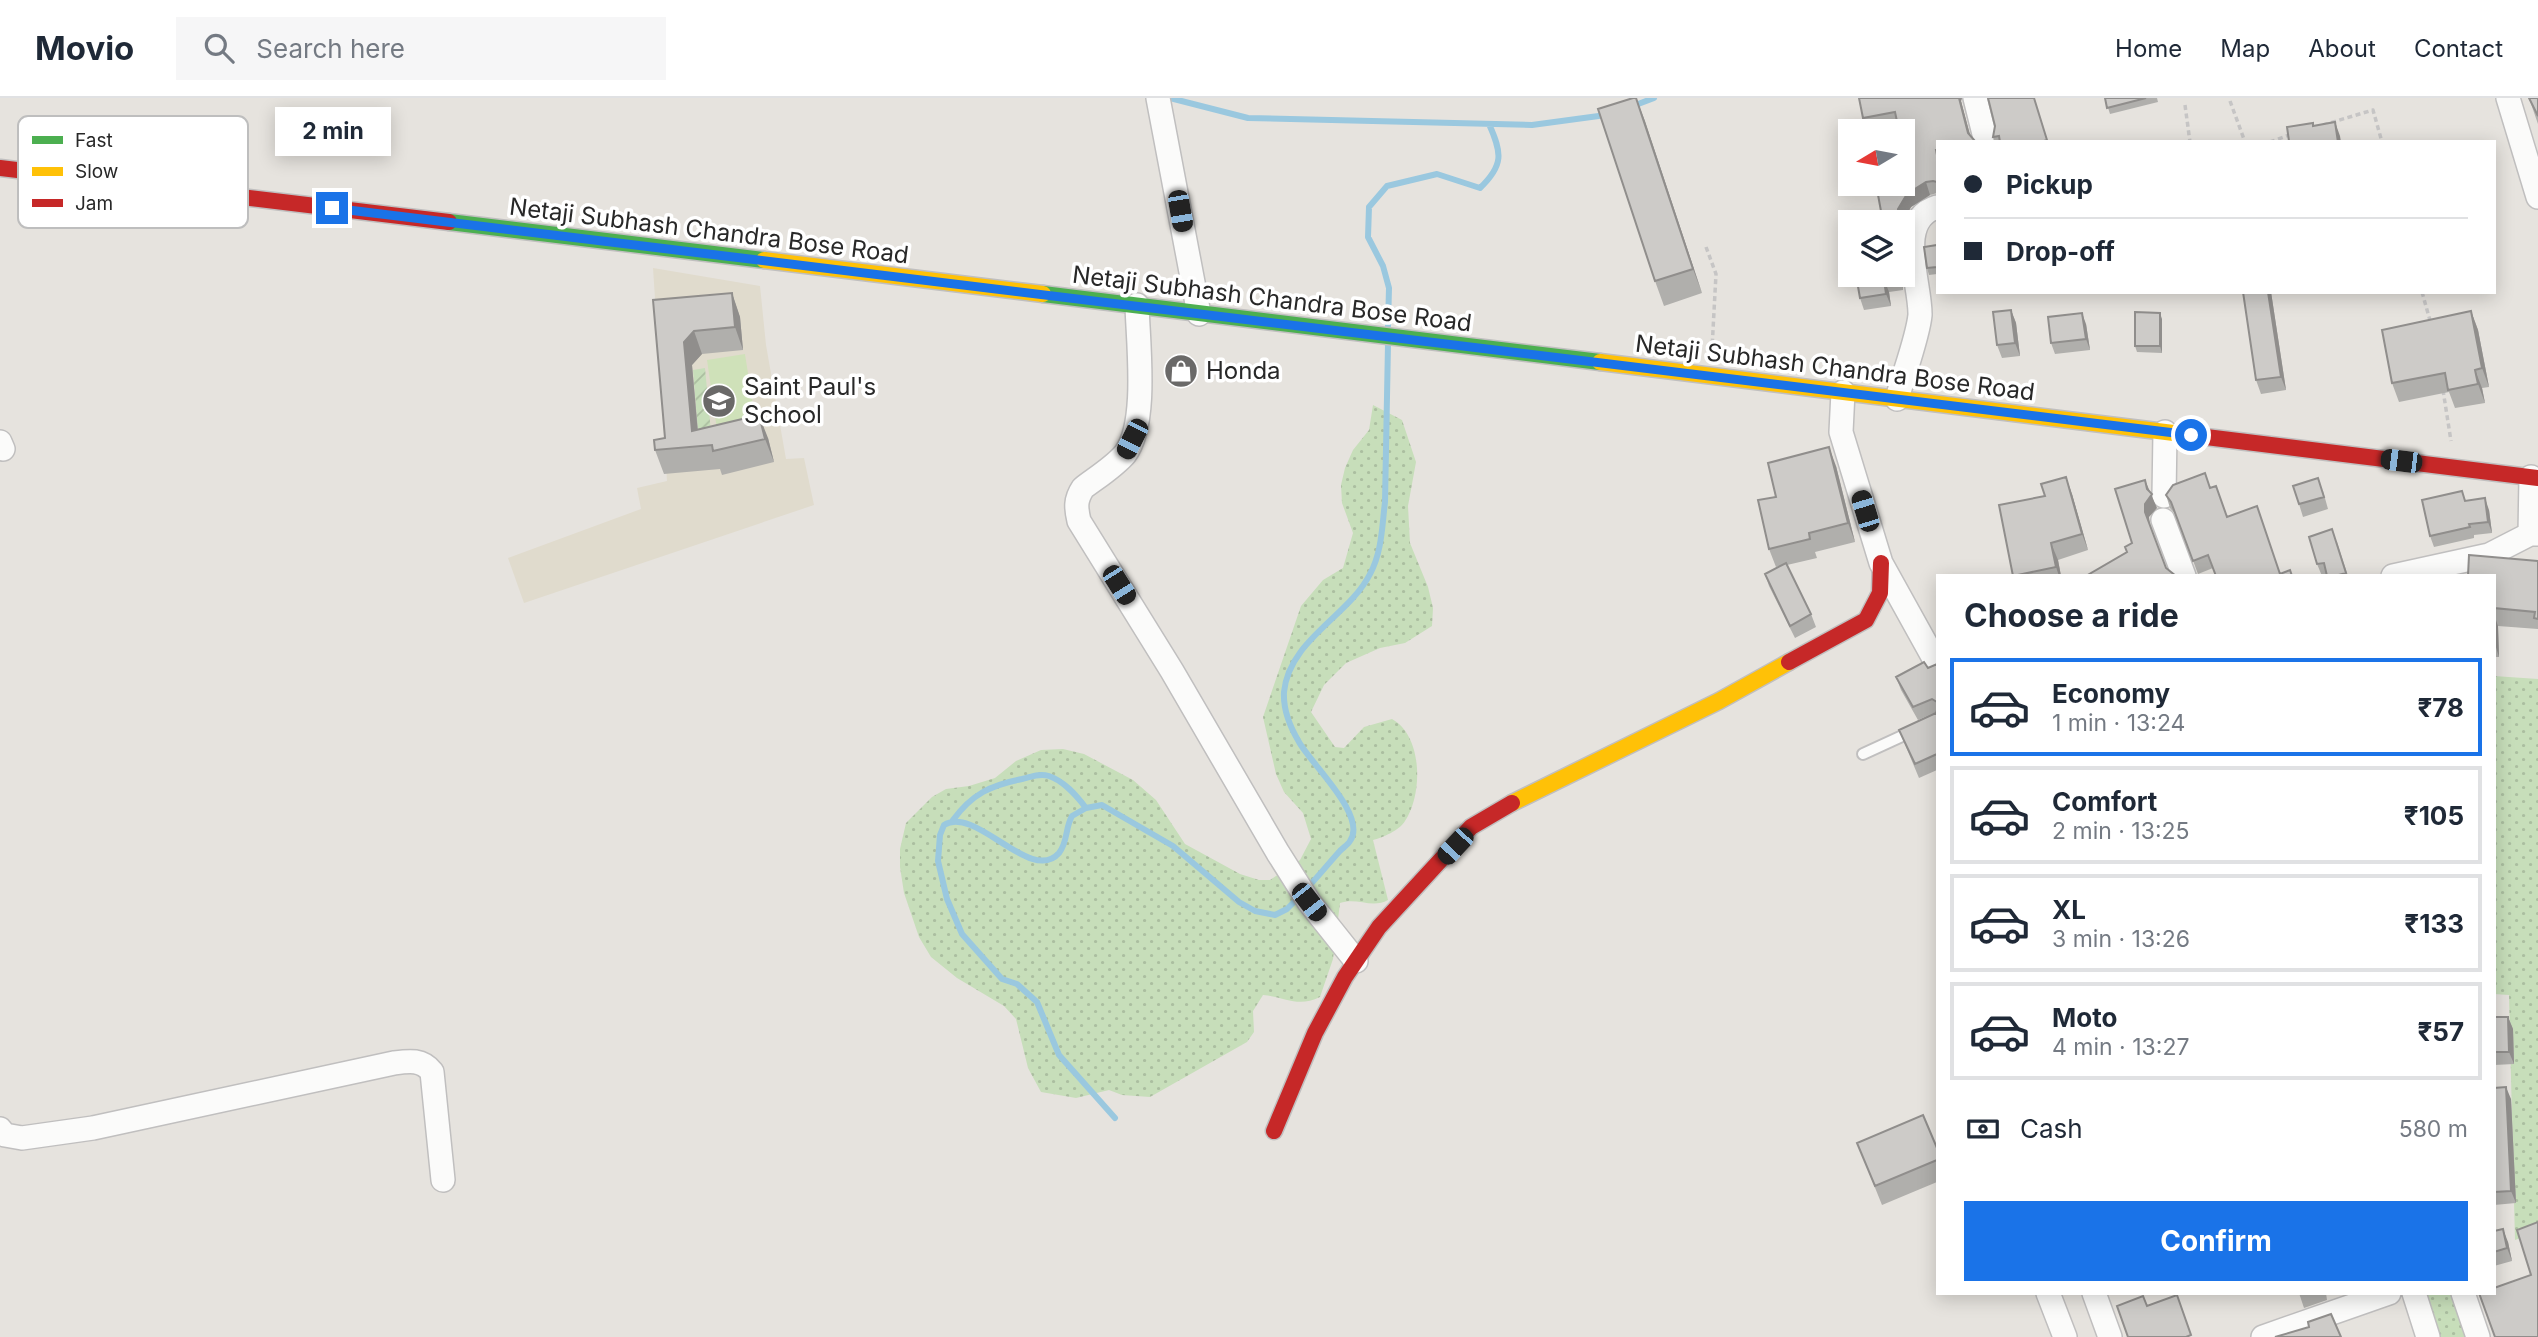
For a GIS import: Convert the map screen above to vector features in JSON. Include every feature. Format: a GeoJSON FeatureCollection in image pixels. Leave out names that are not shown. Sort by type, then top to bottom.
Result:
{"type":"FeatureCollection","features":[{"type":"Feature","properties":{"kind":"street"},"geometry":{"type":"LineString","coordinates":[[1158,98],[1199,314]]}},
{"type":"Feature","properties":{"kind":"street"},"geometry":{"type":"LineString","coordinates":[[1975,98],[1986,140]]}},
{"type":"Feature","properties":{"kind":"street"},"geometry":{"type":"LineString","coordinates":[[2508,98],[2538,197]]}},
{"type":"Feature","properties":{"kind":"street","name":"Netaji Subhash Chandra Bose Road"},"geometry":{"type":"LineString","coordinates":[[0,168],[18,170]]}},
{"type":"Feature","properties":{"kind":"street","name":"Netaji Subhash Chandra Bose Road"},"geometry":{"type":"LineString","coordinates":[[248,199],[744,261],[1137,305],[2535,478]]}},
{"type":"Feature","properties":{"kind":"street"},"geometry":{"type":"LineString","coordinates":[[1896,399],[1920,315],[1913,267],[1915,234],[1918,222],[1928,210],[1936,207]]}},
{"type":"Feature","properties":{"kind":"street"},"geometry":{"type":"LineString","coordinates":[[1137,305],[1139,402],[1136,428],[1125,454],[1083,488],[1076,504],[1079,521],[1172,671],[1295,880],[1356,961]]}},
{"type":"Feature","properties":{"kind":"street"},"geometry":{"type":"LineString","coordinates":[[1843,392],[1841,432],[1881,563],[1883,584],[1878,604],[1866,620]]}},
{"type":"Feature","properties":{"kind":"street"},"geometry":{"type":"LineString","coordinates":[[2164,496],[2165,432]]}},
{"type":"Feature","properties":{"kind":"street"},"geometry":{"type":"LineString","coordinates":[[2427,572],[2489,555],[2534,534],[2535,478]]}},
{"type":"Feature","properties":{"kind":"street"},"geometry":{"type":"LineString","coordinates":[[2163,520],[2183,574]]}},
{"type":"Feature","properties":{"kind":"street"},"geometry":{"type":"LineString","coordinates":[[1881,563],[1936,662]]}},
{"type":"Feature","properties":{"kind":"street"},"geometry":{"type":"LineString","coordinates":[[1274,1131],[1315,1033],[1378,927],[1471,827],[1521,797],[1719,701],[1902,601]]}},
{"type":"Feature","properties":{"kind":"street"},"geometry":{"type":"LineString","coordinates":[[0,1129],[5,1135],[22,1138],[93,1128],[411,1061],[421,1063],[432,1072],[443,1180]]}},
{"type":"Feature","properties":{"kind":"street"},"geometry":{"type":"LineString","coordinates":[[2049,1295],[2065,1337]]}},
{"type":"Feature","properties":{"kind":"street"},"geometry":{"type":"LineString","coordinates":[[2095,1295],[2110,1337]]}},
{"type":"Feature","properties":{"kind":"street"},"geometry":{"type":"LineString","coordinates":[[2263,1337],[2383,1295]]}},
{"type":"Feature","properties":{"kind":"street"},"geometry":{"type":"LineString","coordinates":[[2415,1295],[2428,1337]]}},
{"type":"Feature","properties":{"kind":"street"},"geometry":{"type":"LineString","coordinates":[[2464,1295],[2479,1337]]}},
{"type":"Feature","properties":{"kind":"lane"},"geometry":{"type":"LineString","coordinates":[[1863,754],[1936,720]]}},
{"type":"Feature","properties":{"kind":"path"},"geometry":{"type":"LineString","coordinates":[[2230,101],[2244,140]]}},
{"type":"Feature","properties":{"kind":"path"},"geometry":{"type":"LineString","coordinates":[[2185,105],[2190,140]]}},
{"type":"Feature","properties":{"kind":"path"},"geometry":{"type":"LineString","coordinates":[[2313,128],[2373,110],[2381,140]]}},
{"type":"Feature","properties":{"kind":"path"},"geometry":{"type":"LineString","coordinates":[[2276,140],[2301,131]]}},
{"type":"Feature","properties":{"kind":"path"},"geometry":{"type":"LineString","coordinates":[[1706,247],[1716,274],[1711,376]]}},
{"type":"Feature","properties":{"kind":"path"},"geometry":{"type":"LineString","coordinates":[[2423,294],[2432,328]]}},
{"type":"Feature","properties":{"kind":"path"},"geometry":{"type":"LineString","coordinates":[[2443,390],[2454,467]]}},
{"type":"Feature","properties":{"kind":"shaded area","name":"Saint Paul's School"},"geometry":{"type":"Polygon","coordinates":[[[653,268],[760,286],[766,345],[786,459],[804,458],[814,505],[524,603],[508,558],[641,509],[637,488],[667,481],[653,268]]]}},
{"type":"Feature","properties":{"kind":"green space"},"geometry":{"type":"Polygon","coordinates":[[[745,354],[758,438],[719,444],[707,360],[745,354]]]}},
{"type":"Feature","properties":{"kind":"green space"},"geometry":{"type":"Polygon","coordinates":[[[705,368],[712,443],[699,444],[693,370],[705,368]]]}},
{"type":"Feature","properties":{"kind":"green space"},"geometry":{"type":"Polygon","coordinates":[[[1373,405],[1402,420],[1416,462],[1408,506],[1410,543],[1428,587],[1433,608],[1432,626],[1405,643],[1380,648],[1346,663],[1324,685],[1311,712],[1335,747],[1344,748],[1364,727],[1392,719],[1410,738],[1417,766],[1411,810],[1399,827],[1373,840],[1388,900],[1376,903],[1340,903],[1333,959],[1320,997],[1298,1002],[1263,995],[1253,1011],[1254,1032],[1247,1042],[1150,1097],[1122,1095],[1109,1090],[1076,1098],[1041,1092],[1028,1068],[1016,1019],[1004,1006],[957,978],[931,957],[919,937],[904,893],[900,867],[900,849],[906,823],[932,797],[946,789],[969,786],[995,778],[1016,761],[1041,750],[1063,749],[1084,754],[1133,780],[1156,800],[1185,844],[1240,874],[1259,880],[1270,880],[1300,860],[1311,839],[1303,813],[1284,792],[1276,774],[1263,717],[1301,606],[1323,580],[1343,568],[1353,533],[1342,503],[1341,485],[1353,450],[1369,430],[1373,405]]]}},
{"type":"Feature","properties":{"kind":"green space"},"geometry":{"type":"Polygon","coordinates":[[[2496,676],[2538,679],[2538,1231],[2515,1240],[2509,995],[2496,994],[2496,676]]]}},
{"type":"Feature","properties":{"kind":"green space"},"geometry":{"type":"Polygon","coordinates":[[[2414,1295],[2465,1295],[2478,1337],[2427,1337],[2414,1295]]]}},
{"type":"Feature","properties":{"kind":"building"},"geometry":{"type":"Polygon","coordinates":[[[1636,98],[1693,269],[1655,281],[1598,109],[1636,98]]]}},
{"type":"Feature","properties":{"kind":"building"},"geometry":{"type":"Polygon","coordinates":[[[1859,98],[1959,98],[1968,133],[1974,140],[1936,140],[1936,182],[1926,182],[1915,189],[1915,119],[1896,119],[1895,112],[1863,118],[1859,98]]]}},
{"type":"Feature","properties":{"kind":"building"},"geometry":{"type":"Polygon","coordinates":[[[1988,98],[2034,98],[2047,140],[2000,140],[1999,136],[1993,137],[1995,126],[1988,98]]]}},
{"type":"Feature","properties":{"kind":"building"},"geometry":{"type":"Polygon","coordinates":[[[2105,98],[2146,98],[2107,108],[2105,98]]]}},
{"type":"Feature","properties":{"kind":"building"},"geometry":{"type":"Polygon","coordinates":[[[2529,98],[2538,98],[2538,116],[2529,98]]]}},
{"type":"Feature","properties":{"kind":"building"},"geometry":{"type":"Polygon","coordinates":[[[2335,122],[2338,140],[2289,140],[2287,127],[2313,123],[2313,126],[2335,122]]]}},
{"type":"Feature","properties":{"kind":"building"},"geometry":{"type":"Polygon","coordinates":[[[1878,196],[1906,196],[1898,210],[1881,210],[1878,196]]]}},
{"type":"Feature","properties":{"kind":"building"},"geometry":{"type":"Polygon","coordinates":[[[1936,245],[1936,267],[1927,268],[1924,247],[1936,245]]]}},
{"type":"Feature","properties":{"kind":"building"},"geometry":{"type":"Polygon","coordinates":[[[1858,287],[1885,287],[1886,294],[1860,298],[1858,287]]]}},
{"type":"Feature","properties":{"kind":"building"},"geometry":{"type":"Polygon","coordinates":[[[732,293],[735,327],[694,331],[684,342],[692,431],[759,415],[765,439],[713,451],[712,445],[655,450],[654,440],[665,438],[653,300],[732,293]]]}},
{"type":"Feature","properties":{"kind":"building"},"geometry":{"type":"Polygon","coordinates":[[[2243,294],[2268,294],[2281,377],[2256,380],[2243,294]]]}},
{"type":"Feature","properties":{"kind":"building"},"geometry":{"type":"Polygon","coordinates":[[[2011,310],[2015,343],[1997,345],[1993,312],[2011,310]]]}},
{"type":"Feature","properties":{"kind":"building"},"geometry":{"type":"Polygon","coordinates":[[[2471,311],[2482,368],[2475,370],[2478,384],[2448,390],[2445,373],[2392,383],[2382,330],[2471,311]]]}},
{"type":"Feature","properties":{"kind":"building"},"geometry":{"type":"Polygon","coordinates":[[[2135,312],[2160,313],[2160,346],[2135,346],[2135,312]]]}},
{"type":"Feature","properties":{"kind":"building"},"geometry":{"type":"Polygon","coordinates":[[[2082,313],[2086,339],[2051,343],[2048,317],[2082,313]]]}},
{"type":"Feature","properties":{"kind":"building"},"geometry":{"type":"Polygon","coordinates":[[[1829,447],[1848,523],[1809,533],[1810,539],[1769,549],[1758,500],[1776,497],[1768,463],[1829,447]]]}},
{"type":"Feature","properties":{"kind":"building"},"geometry":{"type":"Polygon","coordinates":[[[2205,473],[2210,488],[2216,486],[2227,517],[2257,506],[2280,574],[2215,574],[2208,555],[2193,561],[2166,495],[2173,485],[2205,473]]]}},
{"type":"Feature","properties":{"kind":"building"},"geometry":{"type":"Polygon","coordinates":[[[2066,477],[2082,534],[2051,543],[2056,567],[2013,574],[1999,505],[2045,496],[2041,484],[2066,477]]]}},
{"type":"Feature","properties":{"kind":"building"},"geometry":{"type":"Polygon","coordinates":[[[2318,478],[2324,497],[2299,504],[2293,486],[2318,478]]]}},
{"type":"Feature","properties":{"kind":"building"},"geometry":{"type":"Polygon","coordinates":[[[2145,480],[2147,489],[2152,494],[2145,504],[2145,512],[2166,568],[2174,574],[2089,574],[2127,552],[2125,547],[2132,543],[2115,489],[2145,480]]]}},
{"type":"Feature","properties":{"kind":"building"},"geometry":{"type":"Polygon","coordinates":[[[2462,491],[2465,501],[2485,498],[2488,522],[2469,524],[2470,527],[2430,536],[2422,500],[2462,491]]]}},
{"type":"Feature","properties":{"kind":"building"},"geometry":{"type":"Polygon","coordinates":[[[2332,529],[2346,573],[2327,574],[2324,563],[2317,564],[2309,537],[2332,529]]]}},
{"type":"Feature","properties":{"kind":"building"},"geometry":{"type":"Polygon","coordinates":[[[2469,555],[2538,561],[2538,619],[2534,618],[2535,612],[2496,608],[2496,574],[2468,574],[2469,555]]]}},
{"type":"Feature","properties":{"kind":"building"},"geometry":{"type":"Polygon","coordinates":[[[1786,563],[1811,614],[1790,626],[1765,574],[1786,563]]]}},
{"type":"Feature","properties":{"kind":"building"},"geometry":{"type":"Polygon","coordinates":[[[1924,662],[1928,668],[1936,664],[1936,701],[1932,699],[1913,707],[1896,677],[1924,662]]]}},
{"type":"Feature","properties":{"kind":"building"},"geometry":{"type":"Polygon","coordinates":[[[1936,713],[1936,754],[1915,764],[1899,730],[1936,713]]]}},
{"type":"Feature","properties":{"kind":"building"},"geometry":{"type":"Polygon","coordinates":[[[2496,1017],[2508,1017],[2509,1052],[2496,1052],[2496,1017]]]}},
{"type":"Feature","properties":{"kind":"building"},"geometry":{"type":"Polygon","coordinates":[[[2506,1087],[2511,1191],[2496,1192],[2496,1088],[2506,1087]]]}},
{"type":"Feature","properties":{"kind":"building"},"geometry":{"type":"Polygon","coordinates":[[[1923,1115],[1936,1146],[1936,1160],[1875,1186],[1857,1143],[1923,1115]]]}},
{"type":"Feature","properties":{"kind":"building"},"geometry":{"type":"Polygon","coordinates":[[[2538,1222],[2538,1337],[2495,1337],[2480,1295],[2496,1295],[2496,1287],[2531,1275],[2517,1230],[2538,1222]]]}},
{"type":"Feature","properties":{"kind":"building"},"geometry":{"type":"Polygon","coordinates":[[[2503,1229],[2507,1248],[2496,1251],[2496,1231],[2503,1229]]]}},
{"type":"Feature","properties":{"kind":"building"},"geometry":{"type":"Polygon","coordinates":[[[2177,1295],[2191,1335],[2128,1337],[2117,1306],[2143,1296],[2147,1306],[2177,1295]]]}},
{"type":"Feature","properties":{"kind":"building"},"geometry":{"type":"Polygon","coordinates":[[[2331,1314],[2341,1337],[2275,1337],[2309,1327],[2308,1322],[2331,1314]]]}},
{"type":"Feature","properties":{"kind":"waterway"},"geometry":{"type":"LineString","coordinates":[[1170,98],[1248,118],[1532,125],[1606,115]]}},
{"type":"Feature","properties":{"kind":"waterway"},"geometry":{"type":"LineString","coordinates":[[1633,106],[1654,98]]}},
{"type":"Feature","properties":{"kind":"waterway"},"geometry":{"type":"LineString","coordinates":[[1388,326],[1389,288],[1383,266],[1368,237],[1369,207],[1387,186],[1437,174],[1480,188],[1493,172],[1498,158],[1489,124]]}},
{"type":"Feature","properties":{"kind":"waterway"},"geometry":{"type":"LineString","coordinates":[[1307,888],[1349,842],[1353,830],[1345,804],[1299,742],[1286,712],[1284,692],[1288,674],[1297,658],[1360,589],[1377,557],[1385,502],[1388,344]]}},
{"type":"Feature","properties":{"kind":"waterway"},"geometry":{"type":"LineString","coordinates":[[953,820],[967,803],[983,792],[1001,784],[1038,775],[1060,781],[1086,808]]}},
{"type":"Feature","properties":{"kind":"waterway"},"geometry":{"type":"LineString","coordinates":[[1115,1118],[1059,1055],[1037,1002],[1017,984],[1002,979],[962,934],[947,899],[938,861],[940,835],[944,825],[957,822],[972,825],[1019,853],[1034,859],[1047,860],[1062,849],[1072,816],[1086,808],[1102,805],[1173,846],[1239,902],[1255,911],[1275,915],[1287,909],[1300,896]]}},
{"type":"Feature","properties":{"kind":"traffic: fast"},"geometry":{"type":"LineString","coordinates":[[449,222],[764,260]]}},
{"type":"Feature","properties":{"kind":"traffic: fast"},"geometry":{"type":"LineString","coordinates":[[1043,294],[1600,362]]}},
{"type":"Feature","properties":{"kind":"traffic: slow"},"geometry":{"type":"LineString","coordinates":[[764,260],[1043,294]]}},
{"type":"Feature","properties":{"kind":"traffic: slow"},"geometry":{"type":"LineString","coordinates":[[1600,362],[2206,437]]}},
{"type":"Feature","properties":{"kind":"traffic: slow"},"geometry":{"type":"LineString","coordinates":[[1512,803],[1719,701],[1789,662]]}},
{"type":"Feature","properties":{"kind":"traffic: jam"},"geometry":{"type":"LineString","coordinates":[[0,168],[18,170]]}},
{"type":"Feature","properties":{"kind":"traffic: jam"},"geometry":{"type":"LineString","coordinates":[[248,198],[449,222]]}},
{"type":"Feature","properties":{"kind":"traffic: jam"},"geometry":{"type":"LineString","coordinates":[[2206,437],[2538,478]]}},
{"type":"Feature","properties":{"kind":"traffic: jam"},"geometry":{"type":"LineString","coordinates":[[1789,662],[1866,620],[1880,593],[1881,563]]}},
{"type":"Feature","properties":{"kind":"traffic: jam"},"geometry":{"type":"LineString","coordinates":[[1274,1131],[1315,1033],[1345,977],[1379,927],[1471,827],[1512,803]]}},
{"type":"Feature","properties":{"kind":"place","name":"Honda"},"geometry":{"type":"Point","coordinates":[1181,371]}},
{"type":"Feature","properties":{"kind":"place","name":"Saint Paul's School"},"geometry":{"type":"Point","coordinates":[719,401]}},
{"type":"Feature","properties":{"kind":"route"},"geometry":{"type":"LineString","coordinates":[[332,208],[2191,435]]}}]}
